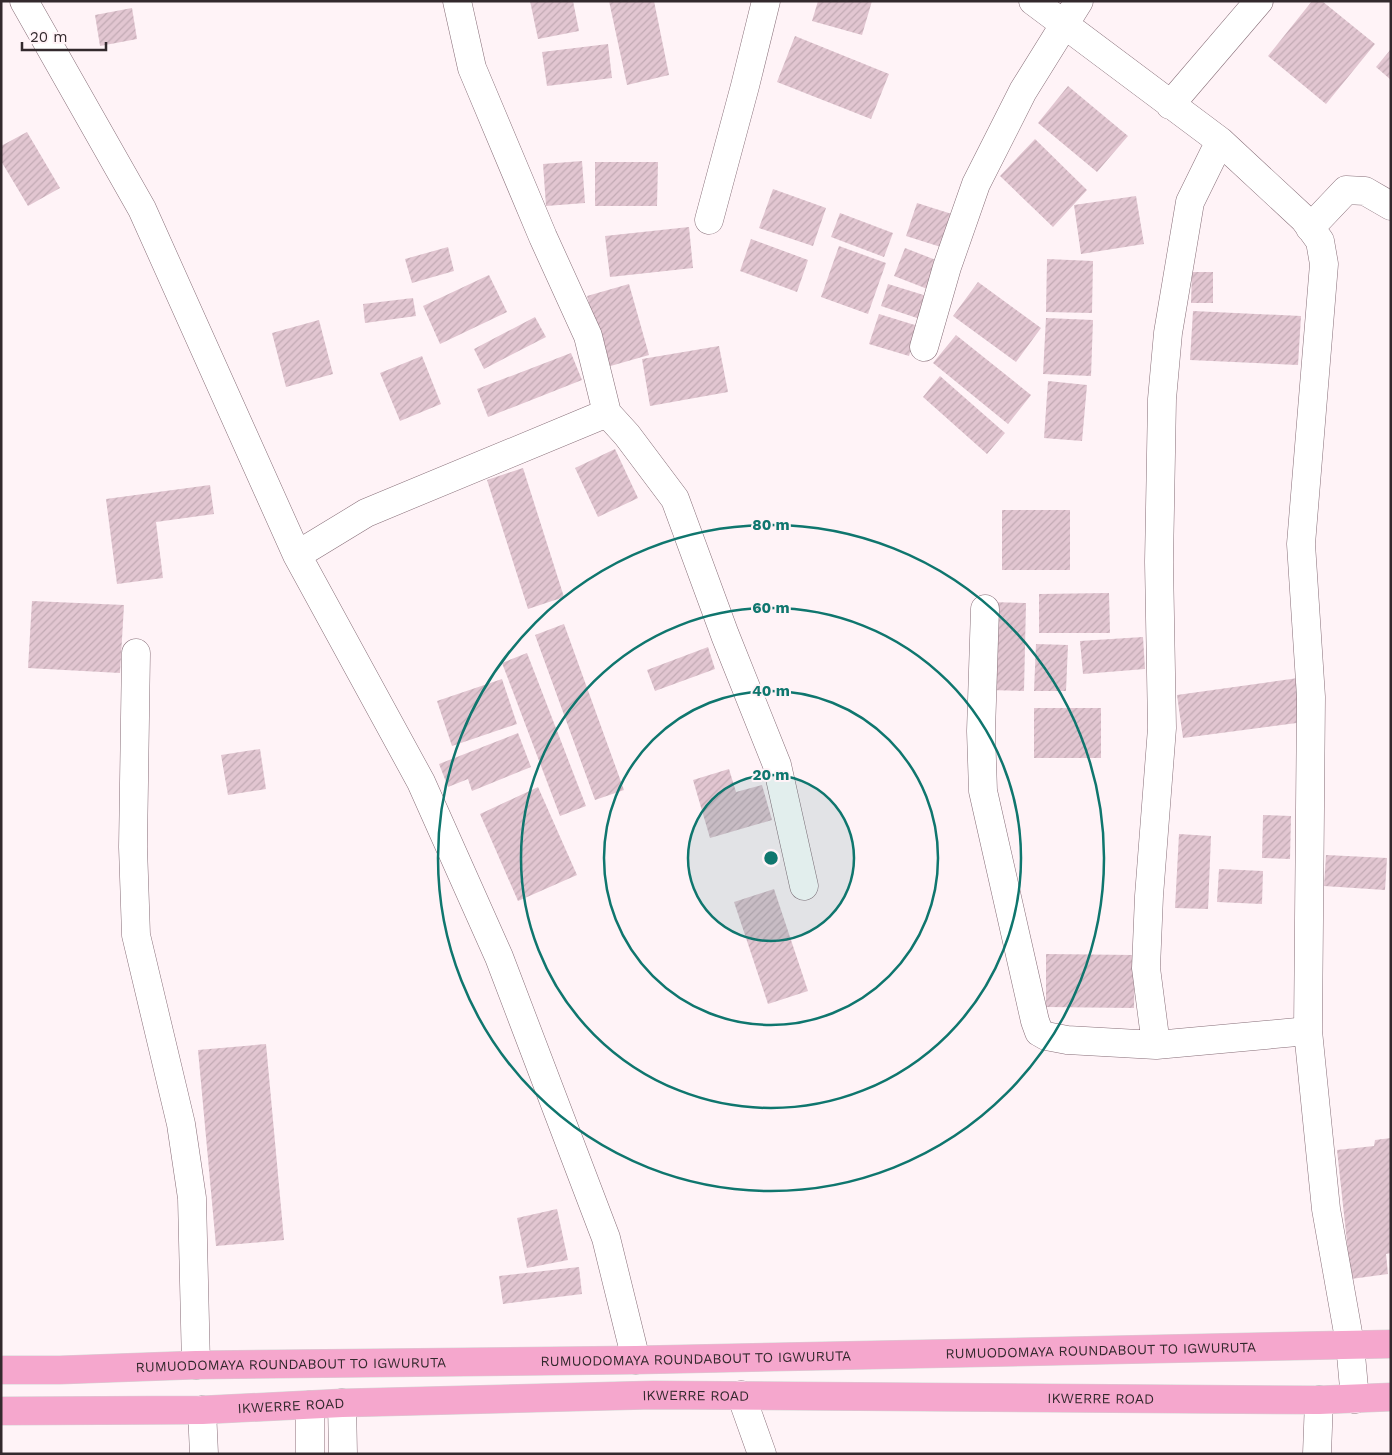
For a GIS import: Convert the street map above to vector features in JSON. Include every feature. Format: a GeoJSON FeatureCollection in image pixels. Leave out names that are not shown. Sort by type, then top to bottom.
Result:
{"type":"FeatureCollection","features":[{"type":"Feature","properties":{"kind":"main road","name":"RUMUODOMAYA ROUNDABOUT TO IGWURUTA"},"geometry":{"type":"LineString","coordinates":[[1,1370],[70,1370],[196,1365],[636,1360],[1391,1344]]}},
{"type":"Feature","properties":{"kind":"main road","name":"IKWERRE ROAD"},"geometry":{"type":"LineString","coordinates":[[1,1411],[202,1410],[342,1403],[653,1395],[1319,1400],[1391,1397]]}},
{"type":"Feature","properties":{"kind":"street"},"geometry":{"type":"LineString","coordinates":[[24,1],[142,209],[297,555],[421,782],[499,957],[606,1238],[636,1360]]}},
{"type":"Feature","properties":{"kind":"street"},"geometry":{"type":"LineString","coordinates":[[456,1],[472,68],[543,237],[588,336],[607,413],[627,435],[675,499],[725,635],[776,765],[804,886]]}},
{"type":"Feature","properties":{"kind":"street"},"geometry":{"type":"LineString","coordinates":[[710,220],[766,1]]}},
{"type":"Feature","properties":{"kind":"street"},"geometry":{"type":"LineString","coordinates":[[1032,1],[1220,141],[1304,219],[1320,241],[1324,264],[1301,544],[1311,697],[1308,1031],[1326,1208],[1350,1344],[1355,1399]]}},
{"type":"Feature","properties":{"kind":"street"},"geometry":{"type":"LineString","coordinates":[[924,347],[947,267],[976,184],[1023,91],[1079,1]]}},
{"type":"Feature","properties":{"kind":"street"},"geometry":{"type":"LineString","coordinates":[[1170,105],[1259,1]]}},
{"type":"Feature","properties":{"kind":"street"},"geometry":{"type":"LineString","coordinates":[[1156,1045],[1146,968],[1148,896],[1162,728],[1159,562],[1162,399],[1168,333],[1190,202],[1220,141]]}},
{"type":"Feature","properties":{"kind":"street"},"geometry":{"type":"LineString","coordinates":[[1310,228],[1346,190],[1365,192],[1391,206]]}},
{"type":"Feature","properties":{"kind":"street"},"geometry":{"type":"LineString","coordinates":[[297,555],[366,513],[607,413]]}},
{"type":"Feature","properties":{"kind":"street"},"geometry":{"type":"LineString","coordinates":[[985,609],[981,731],[983,790],[1039,1032],[1046,1036],[1067,1040],[1156,1045],[1308,1031]]}},
{"type":"Feature","properties":{"kind":"street"},"geometry":{"type":"LineString","coordinates":[[136,653],[133,847],[136,935],[181,1124],[192,1198],[196,1365]]}},
{"type":"Feature","properties":{"kind":"street"},"geometry":{"type":"LineString","coordinates":[[742,1395],[762,1454]]}},
{"type":"Feature","properties":{"kind":"street"},"geometry":{"type":"LineString","coordinates":[[1316,1454],[1319,1400]]}},
{"type":"Feature","properties":{"kind":"street"},"geometry":{"type":"LineString","coordinates":[[342,1403],[343,1454]]}},
{"type":"Feature","properties":{"kind":"street"},"geometry":{"type":"LineString","coordinates":[[310,1405],[310,1454]]}},
{"type":"Feature","properties":{"kind":"street"},"geometry":{"type":"LineString","coordinates":[[202,1410],[204,1454]]}},
{"type":"Feature","properties":{"kind":"building"},"geometry":{"type":"Polygon","coordinates":[[[530,1],[573,1],[579,31],[538,39],[530,1]]]}},
{"type":"Feature","properties":{"kind":"building"},"geometry":{"type":"Polygon","coordinates":[[[609,1],[654,1],[669,75],[627,85],[609,1]]]}},
{"type":"Feature","properties":{"kind":"building"},"geometry":{"type":"Polygon","coordinates":[[[818,1],[872,1],[862,35],[812,21],[818,1]]]}},
{"type":"Feature","properties":{"kind":"building"},"geometry":{"type":"Polygon","coordinates":[[[1312,1],[1322,1],[1375,44],[1326,104],[1268,56],[1312,1]]]}},
{"type":"Feature","properties":{"kind":"building"},"geometry":{"type":"Polygon","coordinates":[[[132,8],[137,39],[100,46],[95,15],[132,8]]]}},
{"type":"Feature","properties":{"kind":"building"},"geometry":{"type":"Polygon","coordinates":[[[795,36],[889,74],[871,119],[777,82],[795,36]]]}},
{"type":"Feature","properties":{"kind":"building"},"geometry":{"type":"Polygon","coordinates":[[[608,44],[612,78],[547,86],[542,52],[608,44]]]}},
{"type":"Feature","properties":{"kind":"building"},"geometry":{"type":"Polygon","coordinates":[[[1391,49],[1391,80],[1376,67],[1391,49]]]}},
{"type":"Feature","properties":{"kind":"building"},"geometry":{"type":"Polygon","coordinates":[[[1068,86],[1128,136],[1097,172],[1038,123],[1068,86]]]}},
{"type":"Feature","properties":{"kind":"building"},"geometry":{"type":"Polygon","coordinates":[[[27,132],[60,188],[28,206],[1,161],[1,146],[27,132]]]}},
{"type":"Feature","properties":{"kind":"building"},"geometry":{"type":"Polygon","coordinates":[[[1035,139],[1087,190],[1053,227],[1000,176],[1035,139]]]}},
{"type":"Feature","properties":{"kind":"building"},"geometry":{"type":"Polygon","coordinates":[[[582,161],[585,203],[546,206],[543,164],[582,161]]]}},
{"type":"Feature","properties":{"kind":"building"},"geometry":{"type":"Polygon","coordinates":[[[595,162],[658,162],[657,206],[595,206],[595,162]]]}},
{"type":"Feature","properties":{"kind":"building"},"geometry":{"type":"Polygon","coordinates":[[[773,189],[826,208],[813,246],[759,228],[773,189]]]}},
{"type":"Feature","properties":{"kind":"building"},"geometry":{"type":"Polygon","coordinates":[[[1136,196],[1144,244],[1081,254],[1074,205],[1136,196]]]}},
{"type":"Feature","properties":{"kind":"building"},"geometry":{"type":"Polygon","coordinates":[[[917,203],[955,215],[944,248],[906,236],[917,203]]]}},
{"type":"Feature","properties":{"kind":"building"},"geometry":{"type":"Polygon","coordinates":[[[840,213],[893,233],[884,257],[831,237],[840,213]]]}},
{"type":"Feature","properties":{"kind":"building"},"geometry":{"type":"Polygon","coordinates":[[[689,227],[693,268],[610,277],[605,236],[689,227]]]}},
{"type":"Feature","properties":{"kind":"building"},"geometry":{"type":"Polygon","coordinates":[[[751,239],[808,260],[797,292],[740,271],[751,239]]]}},
{"type":"Feature","properties":{"kind":"building"},"geometry":{"type":"Polygon","coordinates":[[[839,246],[886,263],[868,314],[821,297],[839,246]]]}},
{"type":"Feature","properties":{"kind":"building"},"geometry":{"type":"Polygon","coordinates":[[[448,247],[454,271],[412,283],[405,259],[448,247]]]}},
{"type":"Feature","properties":{"kind":"building"},"geometry":{"type":"Polygon","coordinates":[[[905,248],[941,262],[930,290],[894,276],[905,248]]]}},
{"type":"Feature","properties":{"kind":"building"},"geometry":{"type":"Polygon","coordinates":[[[1047,259],[1093,261],[1092,313],[1046,312],[1047,259]]]}},
{"type":"Feature","properties":{"kind":"building"},"geometry":{"type":"Polygon","coordinates":[[[1192,272],[1213,272],[1213,303],[1191,303],[1192,272]]]}},
{"type":"Feature","properties":{"kind":"building"},"geometry":{"type":"Polygon","coordinates":[[[489,275],[507,312],[440,344],[423,306],[489,275]]]}},
{"type":"Feature","properties":{"kind":"building"},"geometry":{"type":"Polygon","coordinates":[[[978,282],[1041,328],[1016,362],[953,316],[978,282]]]}},
{"type":"Feature","properties":{"kind":"building"},"geometry":{"type":"Polygon","coordinates":[[[629,284],[649,355],[607,367],[587,296],[629,284]]]}},
{"type":"Feature","properties":{"kind":"building"},"geometry":{"type":"Polygon","coordinates":[[[888,284],[930,297],[923,320],[881,306],[888,284]]]}},
{"type":"Feature","properties":{"kind":"building"},"geometry":{"type":"Polygon","coordinates":[[[413,298],[416,316],[365,323],[363,304],[413,298]]]}},
{"type":"Feature","properties":{"kind":"building"},"geometry":{"type":"Polygon","coordinates":[[[1193,311],[1301,316],[1298,365],[1190,360],[1193,311]]]}},
{"type":"Feature","properties":{"kind":"building"},"geometry":{"type":"Polygon","coordinates":[[[879,314],[918,326],[909,356],[869,344],[879,314]]]}},
{"type":"Feature","properties":{"kind":"building"},"geometry":{"type":"Polygon","coordinates":[[[535,317],[546,337],[484,369],[474,349],[535,317]]]}},
{"type":"Feature","properties":{"kind":"building"},"geometry":{"type":"Polygon","coordinates":[[[1046,318],[1093,320],[1091,376],[1043,374],[1046,318]]]}},
{"type":"Feature","properties":{"kind":"building"},"geometry":{"type":"Polygon","coordinates":[[[319,320],[333,374],[286,387],[272,333],[319,320]]]}},
{"type":"Feature","properties":{"kind":"building"},"geometry":{"type":"Polygon","coordinates":[[[956,335],[1031,395],[1008,424],[933,363],[956,335]]]}},
{"type":"Feature","properties":{"kind":"building"},"geometry":{"type":"Polygon","coordinates":[[[719,346],[728,392],[650,406],[642,359],[719,346]]]}},
{"type":"Feature","properties":{"kind":"building"},"geometry":{"type":"Polygon","coordinates":[[[571,353],[582,380],[488,417],[477,389],[571,353]]]}},
{"type":"Feature","properties":{"kind":"building"},"geometry":{"type":"Polygon","coordinates":[[[422,356],[441,404],[400,421],[380,373],[422,356]]]}},
{"type":"Feature","properties":{"kind":"building"},"geometry":{"type":"Polygon","coordinates":[[[940,376],[1005,433],[987,454],[923,397],[940,376]]]}},
{"type":"Feature","properties":{"kind":"building"},"geometry":{"type":"Polygon","coordinates":[[[1048,381],[1087,385],[1082,441],[1044,438],[1048,381]]]}},
{"type":"Feature","properties":{"kind":"building"},"geometry":{"type":"Polygon","coordinates":[[[615,449],[638,498],[598,517],[575,468],[615,449]]]}},
{"type":"Feature","properties":{"kind":"building"},"geometry":{"type":"Polygon","coordinates":[[[523,468],[564,597],[528,609],[487,480],[523,468]]]}},
{"type":"Feature","properties":{"kind":"building"},"geometry":{"type":"Polygon","coordinates":[[[210,485],[214,514],[156,522],[163,578],[117,584],[106,499],[210,485]]]}},
{"type":"Feature","properties":{"kind":"building"},"geometry":{"type":"Polygon","coordinates":[[[1002,510],[1070,510],[1070,570],[1002,570],[1002,510]]]}},
{"type":"Feature","properties":{"kind":"building"},"geometry":{"type":"Polygon","coordinates":[[[1109,593],[1110,633],[1039,633],[1039,594],[1109,593]]]}},
{"type":"Feature","properties":{"kind":"building"},"geometry":{"type":"Polygon","coordinates":[[[32,601],[124,605],[120,673],[28,668],[32,601]]]}},
{"type":"Feature","properties":{"kind":"building"},"geometry":{"type":"Polygon","coordinates":[[[990,602],[1026,603],[1024,691],[987,690],[990,602]]]}},
{"type":"Feature","properties":{"kind":"building"},"geometry":{"type":"Polygon","coordinates":[[[564,624],[624,790],[595,800],[535,635],[564,624]]]}},
{"type":"Feature","properties":{"kind":"building"},"geometry":{"type":"Polygon","coordinates":[[[1143,637],[1145,669],[1083,674],[1080,641],[1143,637]]]}},
{"type":"Feature","properties":{"kind":"building"},"geometry":{"type":"Polygon","coordinates":[[[1036,644],[1068,645],[1066,691],[1034,691],[1036,644]]]}},
{"type":"Feature","properties":{"kind":"building"},"geometry":{"type":"Polygon","coordinates":[[[708,647],[715,669],[655,691],[647,670],[708,647]]]}},
{"type":"Feature","properties":{"kind":"building"},"geometry":{"type":"Polygon","coordinates":[[[527,653],[586,806],[560,816],[502,663],[527,653]]]}},
{"type":"Feature","properties":{"kind":"building"},"geometry":{"type":"Polygon","coordinates":[[[1298,678],[1304,722],[1183,738],[1177,695],[1298,678]]]}},
{"type":"Feature","properties":{"kind":"building"},"geometry":{"type":"Polygon","coordinates":[[[502,679],[517,724],[452,746],[437,701],[502,679]]]}},
{"type":"Feature","properties":{"kind":"building"},"geometry":{"type":"Polygon","coordinates":[[[1034,708],[1101,708],[1101,758],[1034,758],[1034,708]]]}},
{"type":"Feature","properties":{"kind":"building"},"geometry":{"type":"Polygon","coordinates":[[[518,733],[531,767],[472,791],[468,779],[448,787],[439,764],[518,733]]]}},
{"type":"Feature","properties":{"kind":"building"},"geometry":{"type":"Polygon","coordinates":[[[260,749],[266,789],[228,795],[221,755],[260,749]]]}},
{"type":"Feature","properties":{"kind":"building"},"geometry":{"type":"Polygon","coordinates":[[[729,769],[736,792],[762,785],[772,820],[710,838],[693,780],[729,769]]]}},
{"type":"Feature","properties":{"kind":"building"},"geometry":{"type":"Polygon","coordinates":[[[538,787],[577,875],[518,901],[480,814],[538,787]]]}},
{"type":"Feature","properties":{"kind":"building"},"geometry":{"type":"Polygon","coordinates":[[[1263,815],[1291,816],[1290,859],[1262,858],[1263,815]]]}},
{"type":"Feature","properties":{"kind":"building"},"geometry":{"type":"Polygon","coordinates":[[[1179,834],[1211,836],[1208,909],[1175,908],[1179,834]]]}},
{"type":"Feature","properties":{"kind":"building"},"geometry":{"type":"Polygon","coordinates":[[[1326,855],[1387,858],[1385,890],[1324,886],[1326,855]]]}},
{"type":"Feature","properties":{"kind":"building"},"geometry":{"type":"Polygon","coordinates":[[[1219,869],[1263,871],[1262,904],[1217,902],[1219,869]]]}},
{"type":"Feature","properties":{"kind":"building"},"geometry":{"type":"Polygon","coordinates":[[[774,889],[808,991],[768,1004],[734,902],[774,889]]]}},
{"type":"Feature","properties":{"kind":"building"},"geometry":{"type":"Polygon","coordinates":[[[1046,954],[1135,955],[1134,1008],[1046,1007],[1046,954]]]}},
{"type":"Feature","properties":{"kind":"building"},"geometry":{"type":"Polygon","coordinates":[[[266,1044],[284,1240],[216,1246],[198,1050],[266,1044]]]}},
{"type":"Feature","properties":{"kind":"building"},"geometry":{"type":"Polygon","coordinates":[[[1391,1138],[1391,1253],[1386,1254],[1388,1274],[1351,1279],[1337,1150],[1374,1146],[1375,1140],[1391,1138]]]}},
{"type":"Feature","properties":{"kind":"building"},"geometry":{"type":"Polygon","coordinates":[[[557,1209],[568,1260],[527,1268],[517,1218],[557,1209]]]}},
{"type":"Feature","properties":{"kind":"building"},"geometry":{"type":"Polygon","coordinates":[[[579,1267],[582,1294],[503,1304],[499,1276],[579,1267]]]}}]}
